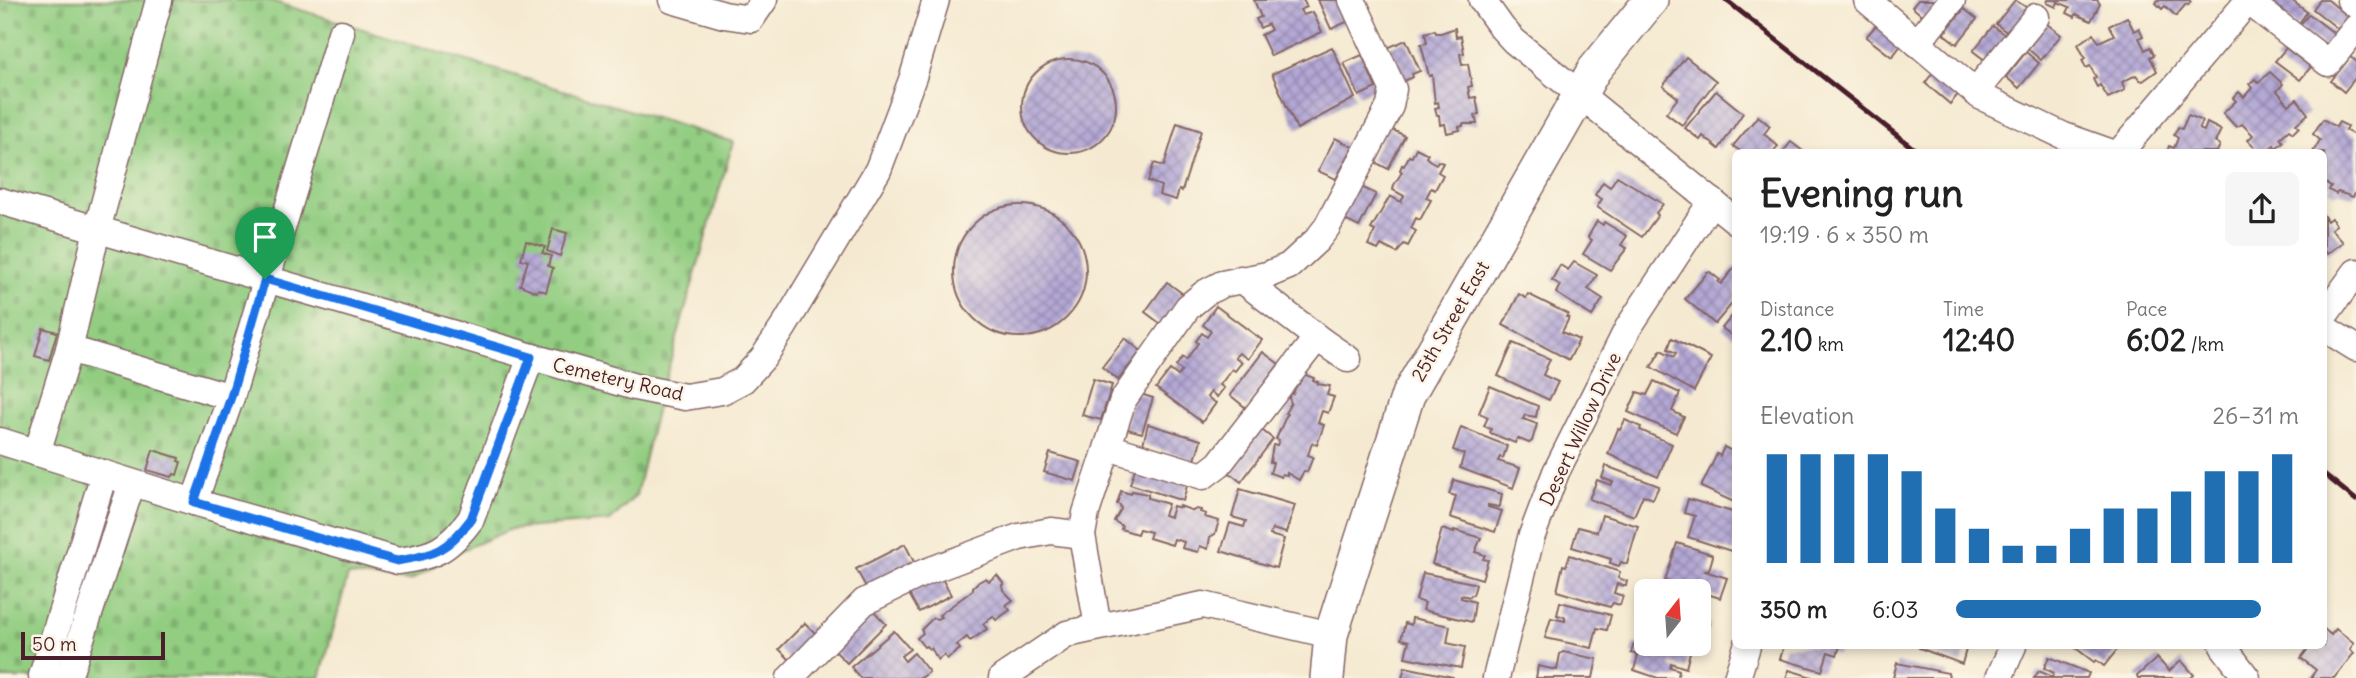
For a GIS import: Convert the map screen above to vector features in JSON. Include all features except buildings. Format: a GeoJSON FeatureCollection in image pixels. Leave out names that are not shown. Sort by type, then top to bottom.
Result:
{"type":"FeatureCollection","features":[{"type":"Feature","properties":{"kind":"main road","name":"25th Street East"},"geometry":{"type":"LineString","coordinates":[[1327,678],[1331,635],[1408,394],[1594,70],[1651,0]]}},
{"type":"Feature","properties":{"kind":"street"},"geometry":{"type":"LineString","coordinates":[[37,453],[69,349],[97,230],[159,0]]}},
{"type":"Feature","properties":{"kind":"street"},"geometry":{"type":"LineString","coordinates":[[673,0],[723,15],[758,10]]}},
{"type":"Feature","properties":{"kind":"street","name":"Cemetery Road"},"geometry":{"type":"LineString","coordinates":[[0,201],[635,387],[685,397],[722,391],[743,380],[763,358],[878,170],[913,77],[936,0]]}},
{"type":"Feature","properties":{"kind":"street"},"geometry":{"type":"LineString","coordinates":[[1098,627],[1082,535],[1123,400],[1188,307],[1222,284],[1267,275],[1289,266],[1317,240],[1390,106],[1393,89],[1352,0]]}},
{"type":"Feature","properties":{"kind":"street"},"geometry":{"type":"LineString","coordinates":[[1482,0],[1514,41],[1732,218]]}},
{"type":"Feature","properties":{"kind":"street"},"geometry":{"type":"LineString","coordinates":[[1867,0],[1975,92],[2064,136],[2101,149]]}},
{"type":"Feature","properties":{"kind":"street"},"geometry":{"type":"LineString","coordinates":[[1917,43],[1952,0]]}},
{"type":"Feature","properties":{"kind":"street"},"geometry":{"type":"LineString","coordinates":[[2123,149],[2248,0],[2328,63],[2356,28]]}},
{"type":"Feature","properties":{"kind":"street"},"geometry":{"type":"LineString","coordinates":[[2350,0],[2356,5]]}},
{"type":"Feature","properties":{"kind":"street"},"geometry":{"type":"LineString","coordinates":[[1975,92],[2036,17]]}},
{"type":"Feature","properties":{"kind":"street"},"geometry":{"type":"LineString","coordinates":[[194,502],[231,397],[341,33]]}},
{"type":"Feature","properties":{"kind":"street","name":"Desert Willow Drive"},"geometry":{"type":"LineString","coordinates":[[1496,678],[1531,538],[1556,472],[1628,328],[1712,201]]}},
{"type":"Feature","properties":{"kind":"street"},"geometry":{"type":"LineString","coordinates":[[2327,312],[2356,272]]}},
{"type":"Feature","properties":{"kind":"street"},"geometry":{"type":"LineString","coordinates":[[1241,279],[1322,342],[1349,359]]}},
{"type":"Feature","properties":{"kind":"street"},"geometry":{"type":"LineString","coordinates":[[2327,330],[2356,348]]}},
{"type":"Feature","properties":{"kind":"street"},"geometry":{"type":"LineString","coordinates":[[1108,447],[1203,476],[1219,464],[1312,344],[1315,341],[1322,342]]}},
{"type":"Feature","properties":{"kind":"street"},"geometry":{"type":"LineString","coordinates":[[69,349],[231,397]]}},
{"type":"Feature","properties":{"kind":"street"},"geometry":{"type":"LineString","coordinates":[[0,441],[194,502],[397,561],[428,556],[457,538],[471,519],[531,357]]}},
{"type":"Feature","properties":{"kind":"street"},"geometry":{"type":"LineString","coordinates":[[49,678],[43,676],[104,474]]}},
{"type":"Feature","properties":{"kind":"street"},"geometry":{"type":"LineString","coordinates":[[68,678],[132,483]]}},
{"type":"Feature","properties":{"kind":"street"},"geometry":{"type":"LineString","coordinates":[[790,678],[864,601],[922,573],[1019,537],[1051,531],[1082,535]]}},
{"type":"Feature","properties":{"kind":"street"},"geometry":{"type":"LineString","coordinates":[[1002,678],[1067,634],[1203,606],[1331,635]]}},
{"type":"Feature","properties":{"kind":"street"},"geometry":{"type":"LineString","coordinates":[[1737,678],[1746,649]]}},
{"type":"Feature","properties":{"kind":"street"},"geometry":{"type":"LineString","coordinates":[[1999,678],[2012,649]]}},
{"type":"Feature","properties":{"kind":"street"},"geometry":{"type":"LineString","coordinates":[[2225,649],[2247,678]]}},
{"type":"Feature","properties":{"kind":"green space"},"geometry":{"type":"Polygon","coordinates":[[[0,0],[268,0],[733,142],[655,415],[636,495],[610,521],[511,529],[455,553],[410,581],[348,575],[320,678],[0,678],[0,0]]]}},
{"type":"Feature","properties":{"kind":"railway"},"geometry":{"type":"LineString","coordinates":[[1726,0],[1914,149]]}},
{"type":"Feature","properties":{"kind":"railway"},"geometry":{"type":"LineString","coordinates":[[2327,476],[2356,500]]}},
{"type":"Feature","properties":{"kind":"route"},"geometry":{"type":"LineString","coordinates":[[265,279],[531,357],[471,519],[457,538],[428,556],[397,561],[194,502],[231,397],[265,279]]}}]}
